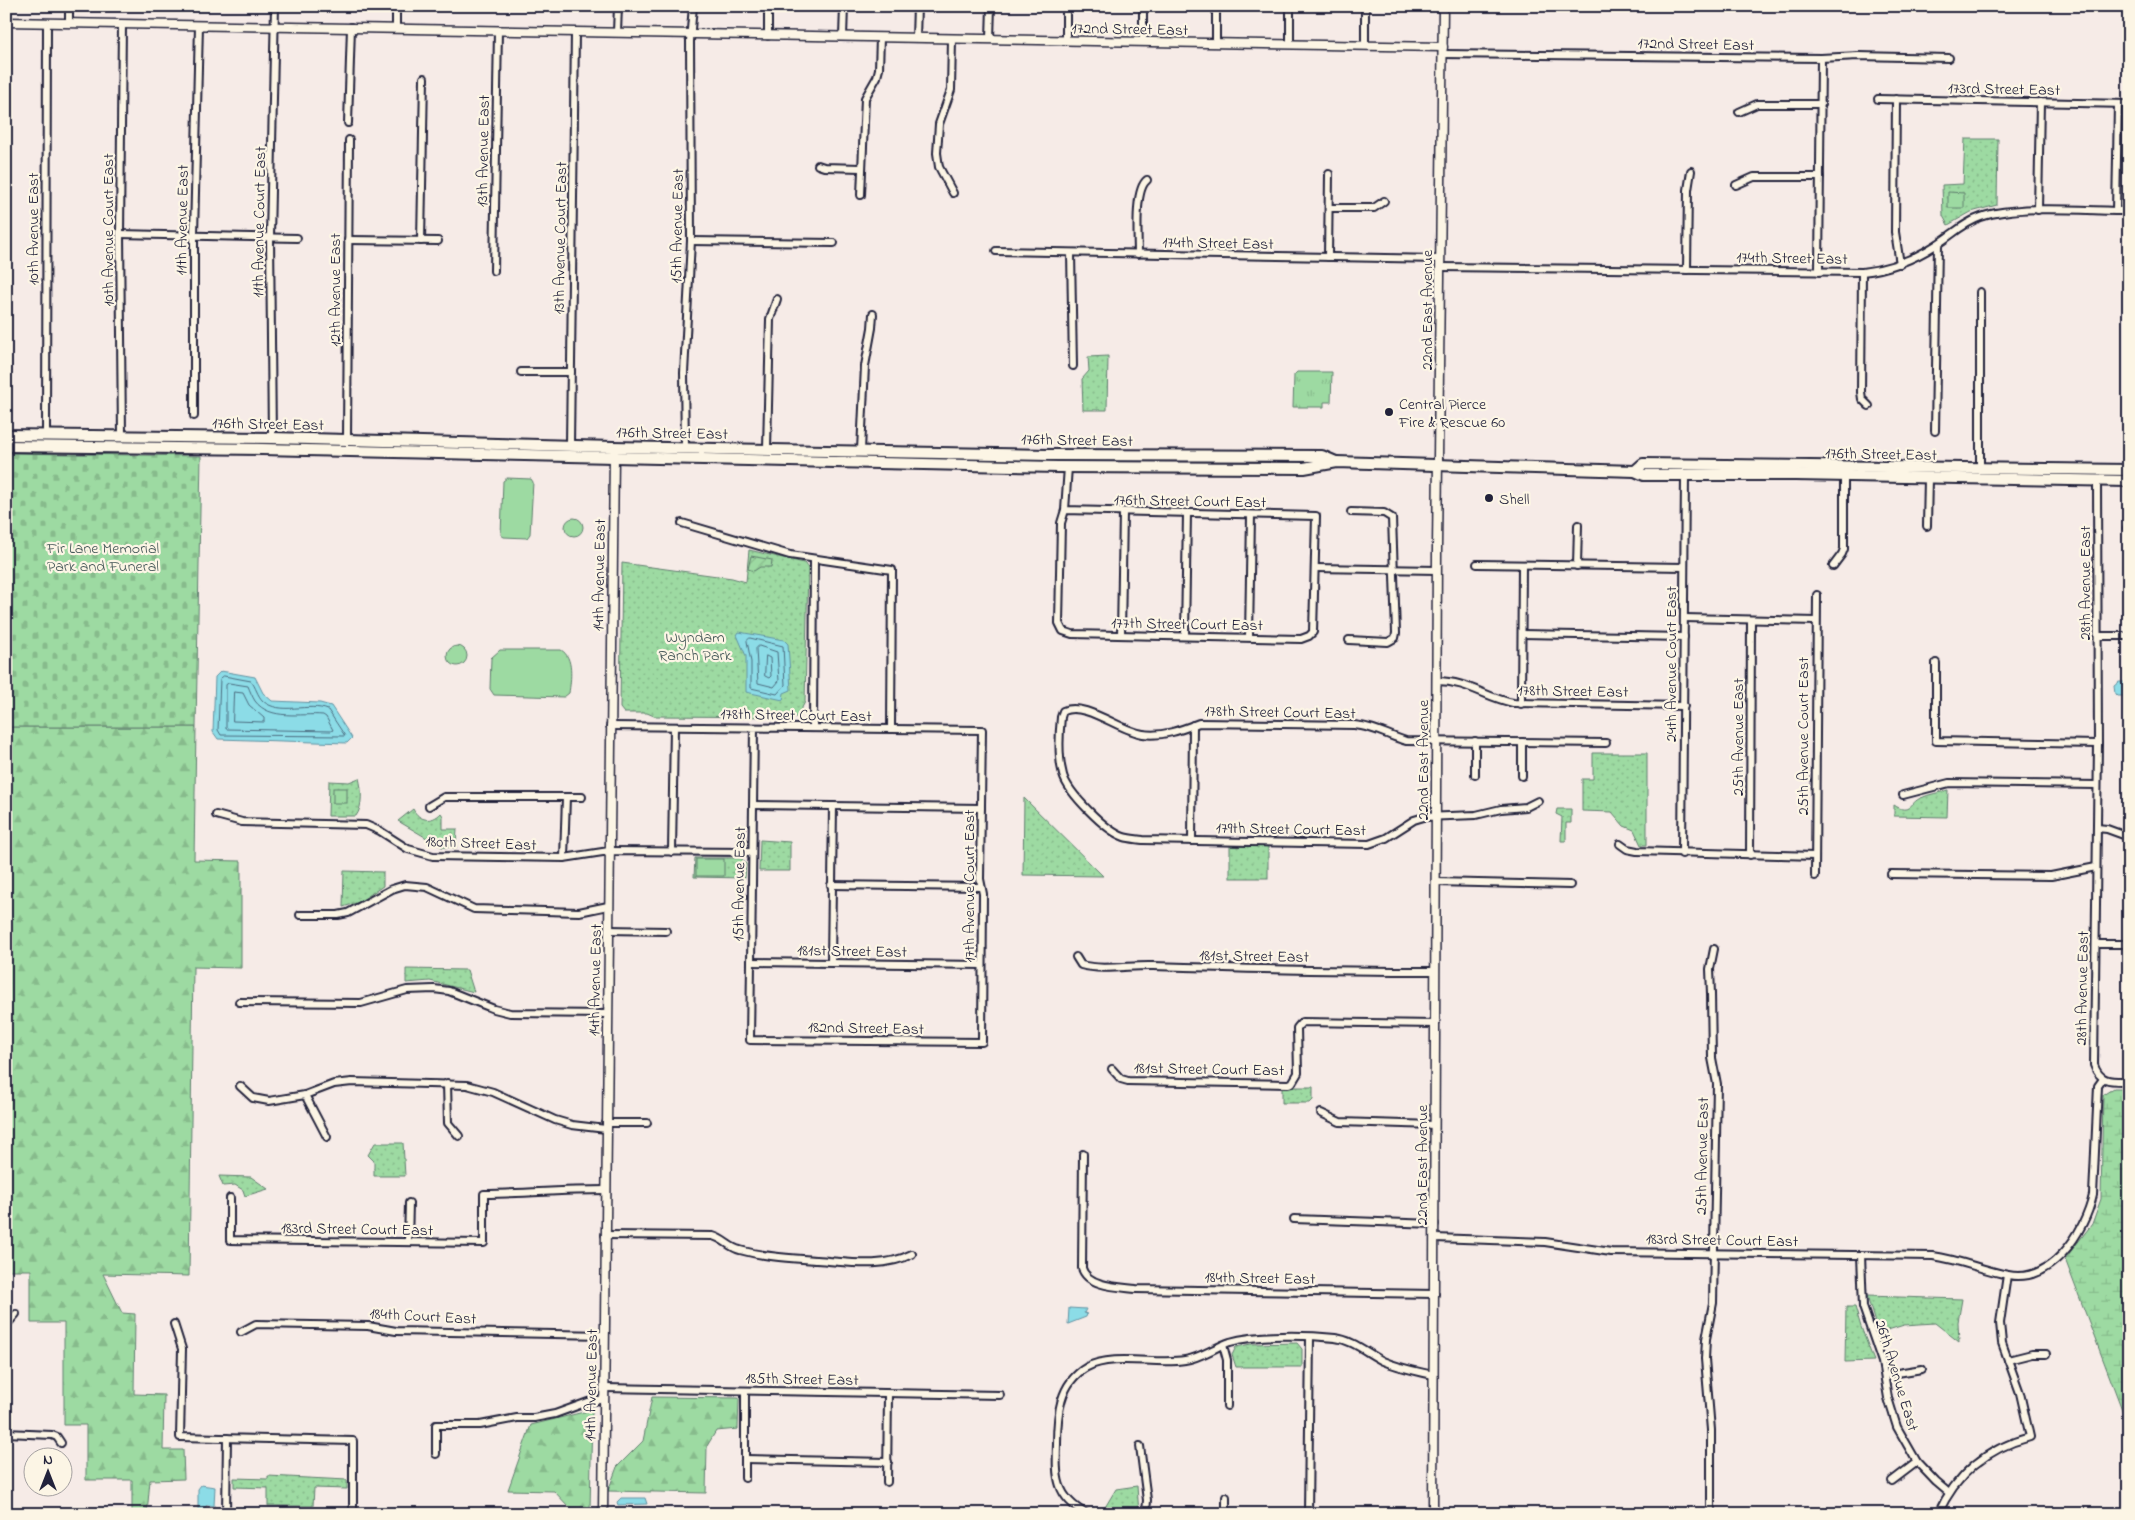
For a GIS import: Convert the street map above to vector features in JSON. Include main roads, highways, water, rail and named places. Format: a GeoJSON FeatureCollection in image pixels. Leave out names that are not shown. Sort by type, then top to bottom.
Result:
{"type":"FeatureCollection","features":[{"type":"Feature","properties":{"kind":"main road","name":"176th Street East"},"geometry":{"type":"LineString","coordinates":[[6,435],[122,435],[1048,455],[1322,456],[1337,462]]}},
{"type":"Feature","properties":{"kind":"main road"},"geometry":{"type":"LineString","coordinates":[[212,448],[223,443],[265,443],[272,438]]}},
{"type":"Feature","properties":{"kind":"main road"},"geometry":{"type":"LineString","coordinates":[[486,454],[498,450],[563,450],[570,445]]}},
{"type":"Feature","properties":{"kind":"main road","name":"176th Street East"},"geometry":{"type":"LineString","coordinates":[[6,446],[212,448],[1068,467],[1304,468],[1337,462],[1635,471],[1644,475],[2129,481]]}},
{"type":"Feature","properties":{"kind":"main road"},"geometry":{"type":"LineString","coordinates":[[818,450],[818,462]]}},
{"type":"Feature","properties":{"kind":"main road"},"geometry":{"type":"LineString","coordinates":[[990,465],[1002,459],[1040,459],[1048,455]]}},
{"type":"Feature","properties":{"kind":"main road"},"geometry":{"type":"LineString","coordinates":[[1068,467],[1075,460],[1109,460],[1124,455]]}},
{"type":"Feature","properties":{"kind":"main road","name":"176th Street East"},"geometry":{"type":"LineString","coordinates":[[1635,471],[1643,464],[2129,470]]}},
{"type":"Feature","properties":{"kind":"main road"},"geometry":{"type":"LineString","coordinates":[[1832,476],[1835,472],[1883,473],[1888,468]]}},
{"type":"Feature","properties":{"kind":"main road"},"geometry":{"type":"LineString","coordinates":[[2097,480],[2101,475],[2129,476]]}},
{"type":"Feature","properties":{"kind":"water"},"geometry":{"type":"Polygon","coordinates":[[[739,632],[784,640],[788,644],[791,690],[784,693],[783,700],[746,692],[746,656],[737,635],[739,632]]]}},
{"type":"Feature","properties":{"kind":"water"},"geometry":{"type":"Polygon","coordinates":[[[221,671],[255,677],[263,693],[272,701],[320,703],[331,706],[352,738],[347,743],[218,739],[213,732],[215,677],[221,671]]]}},
{"type":"Feature","properties":{"kind":"water"},"geometry":{"type":"Polygon","coordinates":[[[2119,682],[2129,682],[2129,696],[2117,696],[2115,694],[2114,686],[2119,682]]]}},
{"type":"Feature","properties":{"kind":"water"},"geometry":{"type":"Polygon","coordinates":[[[1069,1308],[1086,1309],[1084,1313],[1087,1314],[1086,1317],[1068,1324],[1069,1308]]]}},
{"type":"Feature","properties":{"kind":"water"},"geometry":{"type":"Polygon","coordinates":[[[201,1485],[215,1487],[214,1506],[207,1505],[205,1508],[209,1514],[198,1514],[198,1489],[201,1485]]]}},
{"type":"Feature","properties":{"kind":"water"},"geometry":{"type":"Polygon","coordinates":[[[621,1498],[645,1498],[647,1504],[618,1505],[617,1502],[621,1498]]]}},
{"type":"Feature","properties":{"kind":"place","name":"Central Pierce Fire & Rescue 60"},"geometry":{"type":"Point","coordinates":[1389,412]}},
{"type":"Feature","properties":{"kind":"place","name":"Shell"},"geometry":{"type":"Point","coordinates":[1489,498]}},
{"type":"Feature","properties":{"kind":"park label","name":"Fir Lane Memorial Park and Funeral"},"geometry":{"type":"Point","coordinates":[103,556]}},
{"type":"Feature","properties":{"kind":"park label","name":"Wyndam Ranch Park"},"geometry":{"type":"Point","coordinates":[695,645]}}]}
